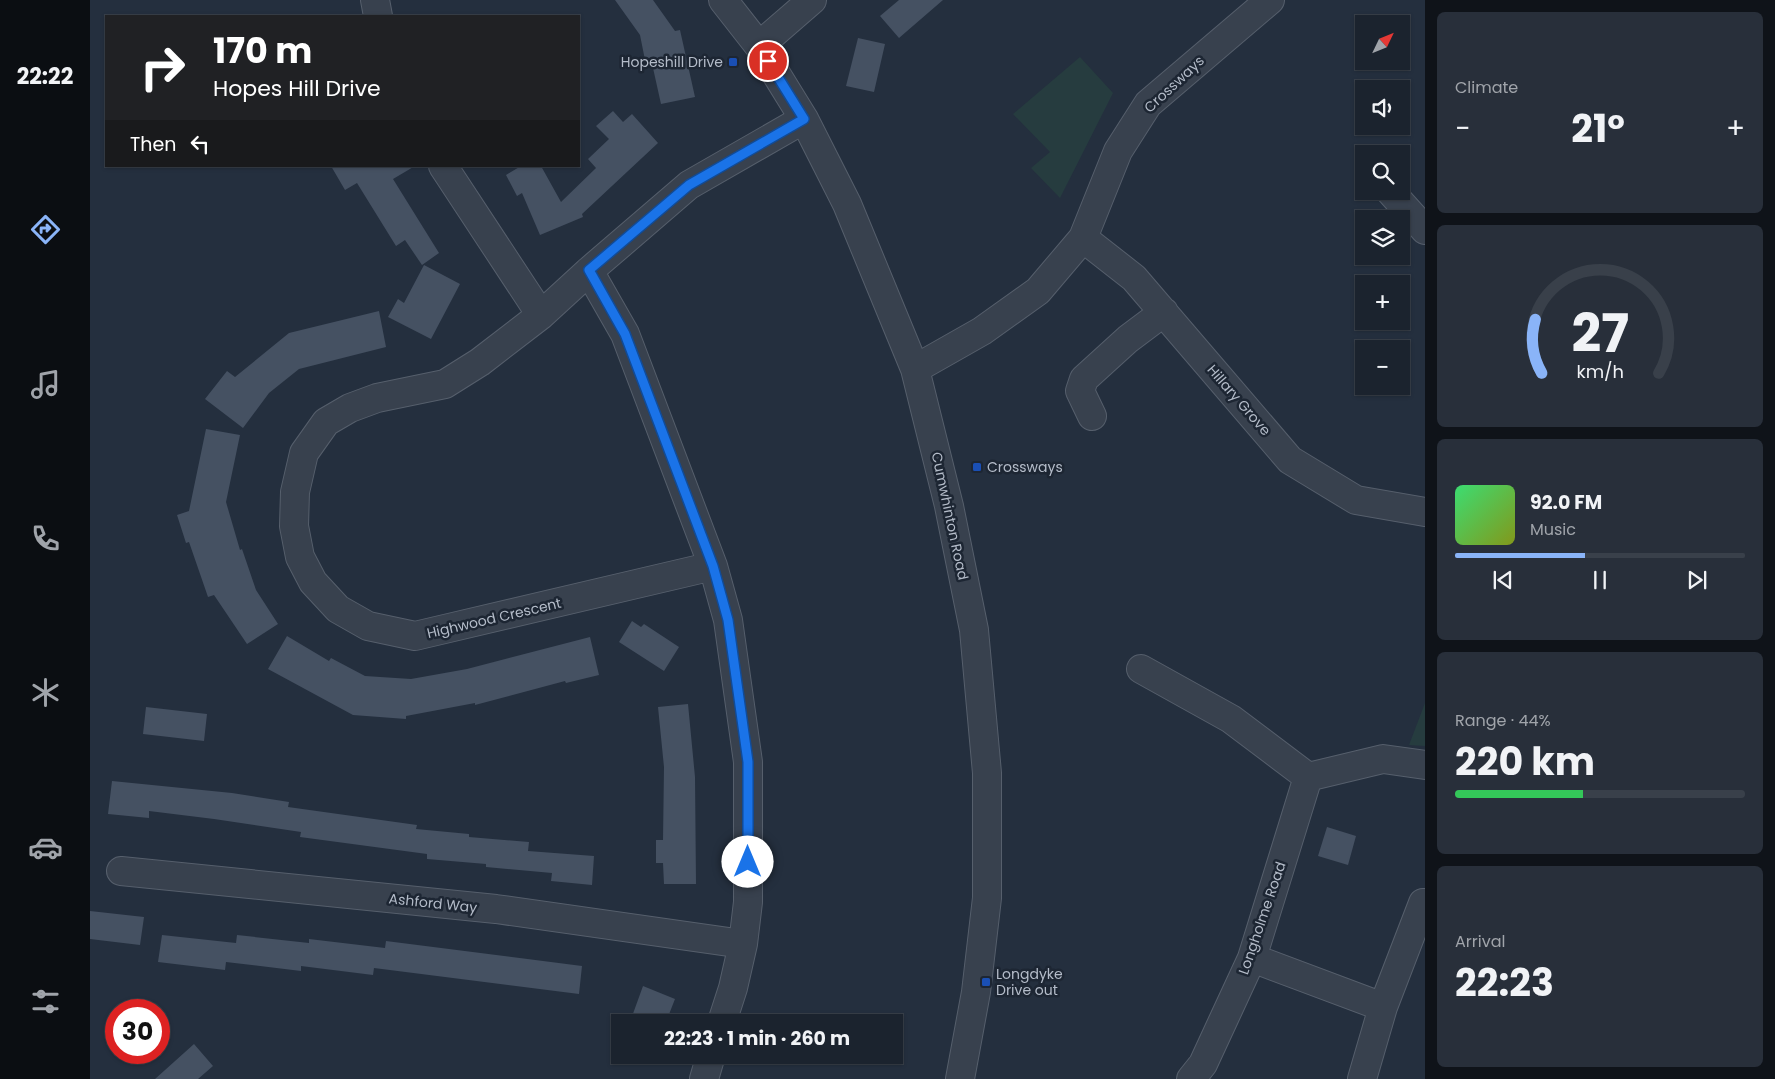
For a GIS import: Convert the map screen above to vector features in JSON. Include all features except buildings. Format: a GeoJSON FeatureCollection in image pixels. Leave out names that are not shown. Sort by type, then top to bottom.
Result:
{"type":"FeatureCollection","features":[{"type":"Feature","properties":{"kind":"street"},"geometry":{"type":"LineString","coordinates":[[375,0],[378,15]]}},
{"type":"Feature","properties":{"kind":"street","name":"Cumwhinton Road"},"geometry":{"type":"LineString","coordinates":[[723,0],[759,46],[804,119],[847,204],[915,369],[949,506],[974,630],[987,774],[987,898],[976,992],[960,1079]]}},
{"type":"Feature","properties":{"kind":"street"},"geometry":{"type":"LineString","coordinates":[[759,46],[812,0]]}},
{"type":"Feature","properties":{"kind":"street","name":"Crossways"},"geometry":{"type":"LineString","coordinates":[[915,369],[982,332],[1038,291],[1083,238],[1118,151],[1148,104],[1270,0]]}},
{"type":"Feature","properties":{"kind":"street","name":"Highwood Crescent"},"geometry":{"type":"LineString","coordinates":[[713,566],[415,636],[368,626],[338,609],[313,582],[300,557],[294,526],[295,492],[304,453],[326,422],[350,408],[377,398],[445,384],[480,362],[541,315],[589,270],[689,185],[804,119]]}},
{"type":"Feature","properties":{"kind":"street"},"geometry":{"type":"LineString","coordinates":[[444,167],[541,315]]}},
{"type":"Feature","properties":{"kind":"street"},"geometry":{"type":"LineString","coordinates":[[1398,200],[1425,230]]}},
{"type":"Feature","properties":{"kind":"street","name":"Hillary Grove"},"geometry":{"type":"LineString","coordinates":[[1083,238],[1134,278],[1290,460],[1356,500],[1425,512]]}},
{"type":"Feature","properties":{"kind":"street"},"geometry":{"type":"LineString","coordinates":[[589,270],[625,334],[713,566],[728,620],[748,762],[748,902],[743,944],[733,988],[725,1014]]}},
{"type":"Feature","properties":{"kind":"street"},"geometry":{"type":"LineString","coordinates":[[1092,416],[1080,391],[1084,379],[1128,339],[1164,312]]}},
{"type":"Feature","properties":{"kind":"street"},"geometry":{"type":"LineString","coordinates":[[1141,669],[1231,719],[1308,777],[1383,760],[1425,765]]}},
{"type":"Feature","properties":{"kind":"street","name":"Longholme Road"},"geometry":{"type":"LineString","coordinates":[[1191,1079],[1203,1064],[1252,958],[1308,777]]}},
{"type":"Feature","properties":{"kind":"street","name":"Ashford Way"},"geometry":{"type":"LineString","coordinates":[[121,871],[496,909],[743,944]]}},
{"type":"Feature","properties":{"kind":"street"},"geometry":{"type":"LineString","coordinates":[[1362,1079],[1383,1007],[1422,903]]}},
{"type":"Feature","properties":{"kind":"street"},"geometry":{"type":"LineString","coordinates":[[1252,958],[1383,1007]]}},
{"type":"Feature","properties":{"kind":"street"},"geometry":{"type":"LineString","coordinates":[[704,1079],[708,1064]]}},
{"type":"Feature","properties":{"kind":"green space"},"geometry":{"type":"Polygon","coordinates":[[[1080,57],[1113,93],[1060,198],[1031,168],[1050,152],[1013,114],[1080,57]]]}},
{"type":"Feature","properties":{"kind":"green space"},"geometry":{"type":"Polygon","coordinates":[[[1425,703],[1425,746],[1409,745],[1425,703]]]}},
{"type":"Feature","properties":{"kind":"place","name":"Hopeshill Drive"},"geometry":{"type":"Point","coordinates":[733,62]}},
{"type":"Feature","properties":{"kind":"place","name":"Crossways"},"geometry":{"type":"Point","coordinates":[977,467]}},
{"type":"Feature","properties":{"kind":"place","name":"Longdyke Drive out"},"geometry":{"type":"Point","coordinates":[986,982]}},
{"type":"Feature","properties":{"kind":"route"},"geometry":{"type":"LineString","coordinates":[[748,862],[748,762],[728,620],[713,566],[625,334],[589,270],[689,185],[804,119],[768,61]]}}]}
